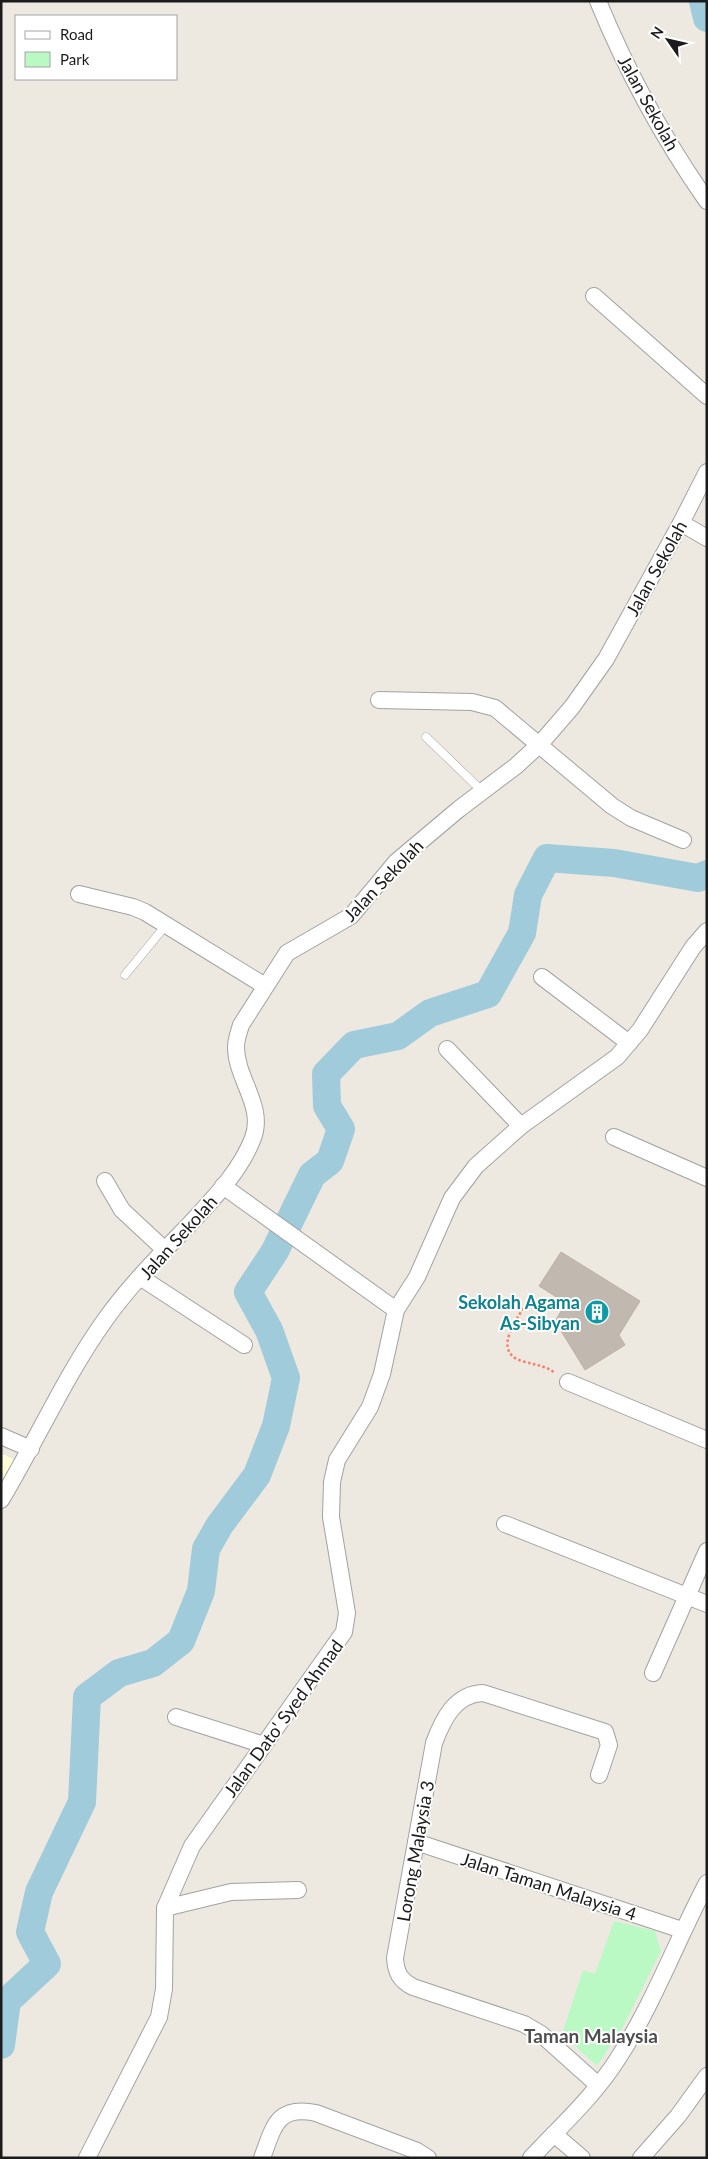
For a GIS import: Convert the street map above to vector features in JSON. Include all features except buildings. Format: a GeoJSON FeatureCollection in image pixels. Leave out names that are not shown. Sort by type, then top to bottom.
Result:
{"type":"FeatureCollection","features":[{"type":"Feature","properties":{"kind":"street","name":"Jalan Sekolah"},"geometry":{"type":"LineString","coordinates":[[598,1],[626,68],[707,201]]}},
{"type":"Feature","properties":{"kind":"street"},"geometry":{"type":"LineString","coordinates":[[594,296],[707,396]]}},
{"type":"Feature","properties":{"kind":"street","name":"Jalan Sekolah"},"geometry":{"type":"LineString","coordinates":[[1,1500],[80,1358],[106,1318],[140,1277],[223,1186],[248,1150],[254,1136],[255,1108],[236,1048],[241,1025],[265,986],[287,954],[351,916],[396,862],[540,744],[594,677],[681,524],[707,472]]}},
{"type":"Feature","properties":{"kind":"street"},"geometry":{"type":"LineString","coordinates":[[681,524],[707,538]]}},
{"type":"Feature","properties":{"kind":"street"},"geometry":{"type":"LineString","coordinates":[[379,700],[484,704],[508,717],[612,806],[631,818],[683,840]]}},
{"type":"Feature","properties":{"kind":"street"},"geometry":{"type":"LineString","coordinates":[[79,894],[133,907],[166,925],[265,986]]}},
{"type":"Feature","properties":{"kind":"street","name":"Jalan Dato' Syed Ahmad"},"geometry":{"type":"LineString","coordinates":[[87,2158],[159,2017],[164,1989],[165,1908],[196,1839],[337,1644],[347,1624],[347,1613],[331,1517],[332,1482],[337,1460],[370,1407],[382,1374],[396,1310],[417,1277],[460,1185],[476,1166],[520,1126],[605,1066],[630,1043],[707,931]]}},
{"type":"Feature","properties":{"kind":"street"},"geometry":{"type":"LineString","coordinates":[[542,977],[630,1043]]}},
{"type":"Feature","properties":{"kind":"street"},"geometry":{"type":"LineString","coordinates":[[447,1049],[520,1126]]}},
{"type":"Feature","properties":{"kind":"street"},"geometry":{"type":"LineString","coordinates":[[614,1137],[707,1178]]}},
{"type":"Feature","properties":{"kind":"street"},"geometry":{"type":"LineString","coordinates":[[105,1181],[122,1210],[165,1250]]}},
{"type":"Feature","properties":{"kind":"street"},"geometry":{"type":"LineString","coordinates":[[223,1186],[396,1310]]}},
{"type":"Feature","properties":{"kind":"street"},"geometry":{"type":"LineString","coordinates":[[140,1277],[244,1344]]}},
{"type":"Feature","properties":{"kind":"street"},"geometry":{"type":"LineString","coordinates":[[568,1382],[707,1440]]}},
{"type":"Feature","properties":{"kind":"street"},"geometry":{"type":"LineString","coordinates":[[1,1436],[31,1449]]}},
{"type":"Feature","properties":{"kind":"street"},"geometry":{"type":"LineString","coordinates":[[505,1524],[707,1604]]}},
{"type":"Feature","properties":{"kind":"street"},"geometry":{"type":"LineString","coordinates":[[653,1673],[707,1550]]}},
{"type":"Feature","properties":{"kind":"street","name":"Lorong Malaysia 3"},"geometry":{"type":"LineString","coordinates":[[598,2085],[541,2034],[524,2024],[403,1982],[398,1975],[395,1958],[434,1743],[440,1728],[461,1698],[483,1693],[605,1732],[609,1745],[599,1775]]}},
{"type":"Feature","properties":{"kind":"street"},"geometry":{"type":"LineString","coordinates":[[176,1716],[264,1746]]}},
{"type":"Feature","properties":{"kind":"street","name":"Jalan Taman Malaysia 4"},"geometry":{"type":"LineString","coordinates":[[416,1842],[682,1930]]}},
{"type":"Feature","properties":{"kind":"street"},"geometry":{"type":"LineString","coordinates":[[531,2158],[616,2063],[633,2035],[682,1930],[707,1883]]}},
{"type":"Feature","properties":{"kind":"street"},"geometry":{"type":"LineString","coordinates":[[165,1908],[231,1892],[298,1890]]}},
{"type":"Feature","properties":{"kind":"street"},"geometry":{"type":"LineString","coordinates":[[641,2158],[682,2111],[707,2076]]}},
{"type":"Feature","properties":{"kind":"street"},"geometry":{"type":"LineString","coordinates":[[262,2158],[272,2129],[283,2115],[300,2110],[316,2113],[419,2156]]}},
{"type":"Feature","properties":{"kind":"street"},"geometry":{"type":"LineString","coordinates":[[554,2134],[582,2158]]}},
{"type":"Feature","properties":{"kind":"lane"},"geometry":{"type":"LineString","coordinates":[[426,737],[483,792]]}},
{"type":"Feature","properties":{"kind":"lane"},"geometry":{"type":"LineString","coordinates":[[125,974],[166,925]]}},
{"type":"Feature","properties":{"kind":"path"},"geometry":{"type":"LineString","coordinates":[[526,1304],[508,1334],[507,1346],[509,1354],[523,1362],[536,1364],[551,1370],[568,1382]]}},
{"type":"Feature","properties":{"kind":"shaded area"},"geometry":{"type":"Polygon","coordinates":[[[1,1453],[19,1462],[1,1497],[1,1453]]]}},
{"type":"Feature","properties":{"kind":"green space"},"geometry":{"type":"Polygon","coordinates":[[[614,1921],[655,1931],[661,1951],[623,2027],[597,2066],[562,2034],[583,1970],[595,1974],[614,1921]]]}},
{"type":"Feature","properties":{"kind":"waterway"},"geometry":{"type":"LineString","coordinates":[[703,1],[707,18]]}},
{"type":"Feature","properties":{"kind":"waterway"},"geometry":{"type":"LineString","coordinates":[[1,2045],[7,2001],[47,1964],[30,1932],[39,1892],[82,1802],[87,1697],[119,1673],[153,1663],[181,1641],[201,1591],[206,1549],[219,1526],[257,1475],[276,1426],[286,1378],[269,1330],[248,1292],[275,1251],[312,1175],[330,1161],[341,1129],[327,1106],[326,1074],[354,1045],[398,1036],[430,1013],[488,994],[522,933],[528,895],[547,858],[614,863],[698,878],[707,874]]}},
{"type":"Feature","properties":{"kind":"place","name":"Sekolah Agama As-Sibyan"},"geometry":{"type":"Point","coordinates":[597,1312]}},
{"type":"Feature","properties":{"kind":"district","name":"Taman Malaysia"},"geometry":{"type":"Point","coordinates":[591,2035]}}]}
